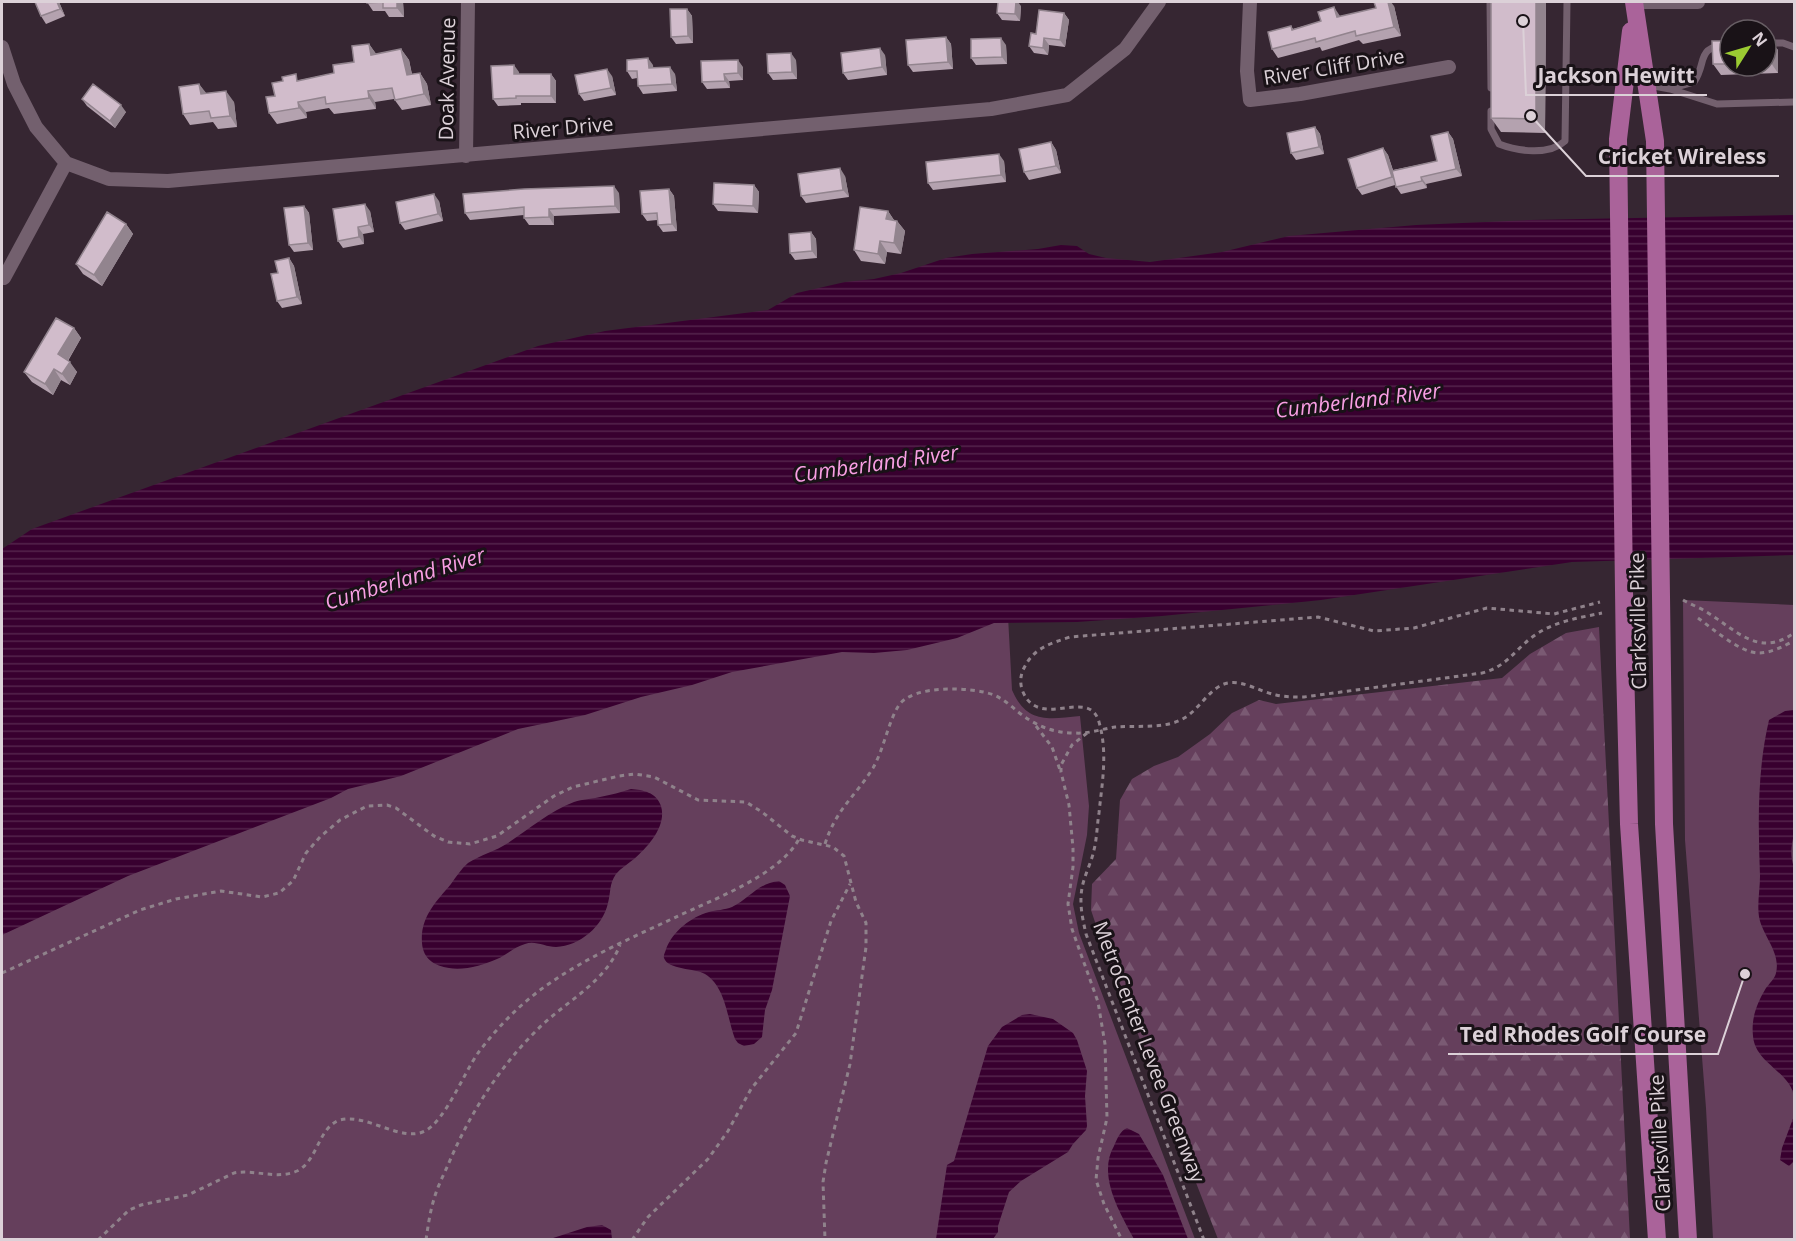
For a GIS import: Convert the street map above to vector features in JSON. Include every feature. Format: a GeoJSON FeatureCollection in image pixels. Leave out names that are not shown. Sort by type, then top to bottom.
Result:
{"type":"FeatureCollection","features":[{"type":"Feature","properties":{"kind":"main road","name":"Clarksville Pike"},"geometry":{"type":"LineString","coordinates":[[1632,2],[1654,141],[1664,824],[1688,1239]]}},
{"type":"Feature","properties":{"kind":"main road","name":"Clarksville Pike"},"geometry":{"type":"LineString","coordinates":[[1632,2],[1618,139],[1625,665],[1629,824],[1657,1239]]}},
{"type":"Feature","properties":{"kind":"street","name":"Doak Avenue"},"geometry":{"type":"LineString","coordinates":[[466,156],[468,2]]}},
{"type":"Feature","properties":{"kind":"street","name":"River Drive"},"geometry":{"type":"LineString","coordinates":[[2,47],[14,84],[36,127],[66,163],[109,179],[168,181],[991,109],[1067,95],[1125,49],[1159,2]]}},
{"type":"Feature","properties":{"kind":"street","name":"River Cliff Drive"},"geometry":{"type":"LineString","coordinates":[[1250,2],[1247,71],[1250,100],[1300,94],[1449,67]]}},
{"type":"Feature","properties":{"kind":"street"},"geometry":{"type":"LineString","coordinates":[[1632,2],[1698,2]]}},
{"type":"Feature","properties":{"kind":"street"},"geometry":{"type":"LineString","coordinates":[[4,278],[66,163]]}},
{"type":"Feature","properties":{"kind":"lane"},"geometry":{"type":"LineString","coordinates":[[1490,2],[1491,94]]}},
{"type":"Feature","properties":{"kind":"lane"},"geometry":{"type":"LineString","coordinates":[[1491,106],[1491,129],[1499,144],[1529,150],[1557,147],[1565,141],[1567,2]]}},
{"type":"Feature","properties":{"kind":"lane"},"geometry":{"type":"LineString","coordinates":[[1778,43],[1794,47]]}},
{"type":"Feature","properties":{"kind":"lane"},"geometry":{"type":"LineString","coordinates":[[1671,89],[1694,82],[1706,52],[1718,46]]}},
{"type":"Feature","properties":{"kind":"lane"},"geometry":{"type":"LineString","coordinates":[[1645,85],[1671,89],[1717,104],[1794,102]]}},
{"type":"Feature","properties":{"kind":"path"},"geometry":{"type":"LineString","coordinates":[[1683,600],[1706,611],[1737,634],[1756,642],[1774,642],[1794,633]]}},
{"type":"Feature","properties":{"kind":"path"},"geometry":{"type":"LineString","coordinates":[[1101,729],[1098,718],[1088,708],[1081,706],[1047,710],[1035,706],[1027,699],[1022,688],[1021,675],[1024,667],[1040,648],[1070,637],[1318,617],[1374,631],[1414,628],[1486,608],[1554,614],[1600,602]]}},
{"type":"Feature","properties":{"kind":"path"},"geometry":{"type":"LineString","coordinates":[[1033,723],[1050,730],[1076,734],[1101,729],[1155,726],[1179,721],[1196,710],[1215,690],[1226,683],[1239,683],[1276,696],[1304,697],[1482,673],[1496,669],[1507,662],[1544,629],[1602,613]]}},
{"type":"Feature","properties":{"kind":"path"},"geometry":{"type":"LineString","coordinates":[[1698,618],[1736,645],[1757,654],[1770,652],[1794,641]]}},
{"type":"Feature","properties":{"kind":"path"},"geometry":{"type":"LineString","coordinates":[[825,844],[832,823],[872,769],[884,747],[896,711],[905,699],[933,690],[982,692],[1006,702],[1043,733],[1052,747],[1069,805],[1073,867],[1068,904],[1070,917],[1098,1002],[1105,1044],[1107,1118],[1098,1158],[1096,1180],[1108,1212],[1122,1239]]}},
{"type":"Feature","properties":{"kind":"path","name":"MetroCenter Levee Greenway"},"geometry":{"type":"LineString","coordinates":[[1101,729],[1104,779],[1094,853],[1082,888],[1082,914],[1086,934],[1204,1239]]}},
{"type":"Feature","properties":{"kind":"path"},"geometry":{"type":"LineString","coordinates":[[1060,772],[1061,765],[1072,745],[1089,732]]}},
{"type":"Feature","properties":{"kind":"path"},"geometry":{"type":"LineString","coordinates":[[2,974],[140,910],[176,899],[221,891],[262,897],[279,893],[293,881],[306,853],[320,837],[340,820],[367,807],[387,805],[396,808],[434,836],[448,842],[470,844],[497,836],[554,796],[573,786],[619,776],[644,775],[665,782],[698,800],[746,802],[799,839],[833,847],[844,856],[856,902],[866,923],[866,947],[850,1064],[823,1182],[825,1239]]}},
{"type":"Feature","properties":{"kind":"path"},"geometry":{"type":"LineString","coordinates":[[98,1239],[129,1210],[141,1205],[188,1195],[234,1173],[278,1175],[299,1170],[309,1161],[329,1128],[341,1120],[358,1120],[410,1133],[425,1131],[437,1121],[477,1055],[508,1017],[552,981],[620,944],[735,890],[786,858],[799,839]]}},
{"type":"Feature","properties":{"kind":"path"},"geometry":{"type":"LineString","coordinates":[[632,1239],[648,1216],[708,1159],[728,1131],[751,1089],[796,1033],[831,921],[851,883]]}},
{"type":"Feature","properties":{"kind":"path"},"geometry":{"type":"LineString","coordinates":[[426,1239],[434,1197],[462,1134],[491,1087],[513,1055],[539,1027],[602,974],[616,955],[620,944]]}},
{"type":"Feature","properties":{"kind":"green space"},"geometry":{"type":"Polygon","coordinates":[[[1007,598],[1012,690],[1018,701],[1024,709],[1040,717],[1080,716],[1089,806],[1087,835],[1073,904],[1079,933],[1195,1239],[2,1239],[2,911],[279,781],[1007,598]]]}},
{"type":"Feature","properties":{"kind":"green space"},"geometry":{"type":"Polygon","coordinates":[[[1683,600],[1794,605],[1794,1239],[1713,1239],[1706,1108],[1685,840],[1683,600]]]}},
{"type":"Feature","properties":{"kind":"green space"},"geometry":{"type":"Polygon","coordinates":[[[1599,627],[1630,1239],[1218,1239],[1091,910],[1092,884],[1116,859],[1120,800],[1132,779],[1154,766],[1178,757],[1210,734],[1232,713],[1259,700],[1276,704],[1502,678],[1530,654],[1566,633],[1599,627]]]}},
{"type":"Feature","properties":{"kind":"water","name":"Cumberland River"},"geometry":{"type":"Polygon","coordinates":[[[1794,215],[1794,555],[1572,562],[1321,600],[1077,622],[994,623],[957,638],[907,650],[874,653],[842,652],[732,672],[585,715],[518,729],[401,776],[348,789],[331,798],[128,876],[2,935],[2,549],[32,529],[538,346],[605,331],[768,310],[797,293],[901,273],[946,258],[1061,245],[1077,246],[1089,254],[1106,258],[1150,262],[1222,252],[1289,236],[1416,225],[1530,220],[1794,215]]]}},
{"type":"Feature","properties":{"kind":"water"},"geometry":{"type":"Polygon","coordinates":[[[1794,710],[1794,835],[1791,851],[1794,867],[1794,1098],[1787,1081],[1766,1061],[1755,1046],[1753,1029],[1757,1005],[1776,973],[1777,965],[1774,951],[1758,912],[1759,798],[1762,759],[1769,720],[1785,711],[1794,710]]]}},
{"type":"Feature","properties":{"kind":"water"},"geometry":{"type":"Polygon","coordinates":[[[631,789],[644,791],[659,801],[662,814],[659,828],[645,848],[616,874],[601,919],[596,927],[582,939],[556,947],[525,944],[492,961],[467,968],[444,967],[427,957],[422,943],[426,918],[468,863],[503,846],[565,806],[577,801],[631,789]]]}},
{"type":"Feature","properties":{"kind":"water"},"geometry":{"type":"Polygon","coordinates":[[[779,881],[785,885],[790,896],[772,990],[765,1010],[762,1037],[754,1044],[744,1046],[735,1039],[722,995],[712,980],[701,972],[671,965],[666,962],[664,956],[673,936],[689,921],[709,912],[732,907],[759,888],[779,881]]]}},
{"type":"Feature","properties":{"kind":"water"},"geometry":{"type":"Polygon","coordinates":[[[1030,1014],[1053,1019],[1073,1033],[1077,1040],[1087,1071],[1086,1130],[1068,1152],[1021,1181],[1009,1192],[998,1232],[993,1239],[936,1239],[947,1165],[954,1161],[988,1046],[1002,1027],[1022,1015],[1030,1014]]]}},
{"type":"Feature","properties":{"kind":"water"},"geometry":{"type":"Polygon","coordinates":[[[1794,1116],[1794,1161],[1789,1166],[1780,1160],[1794,1116]]]}},
{"type":"Feature","properties":{"kind":"water"},"geometry":{"type":"Polygon","coordinates":[[[1127,1128],[1139,1134],[1163,1175],[1188,1239],[1134,1239],[1112,1194],[1108,1169],[1109,1157],[1116,1141],[1127,1128]]]}},
{"type":"Feature","properties":{"kind":"water"},"geometry":{"type":"Polygon","coordinates":[[[602,1225],[611,1230],[612,1239],[550,1239],[587,1227],[602,1225]]]}},
{"type":"Feature","properties":{"kind":"building"},"geometry":{"type":"Polygon","coordinates":[[[35,2],[57,2],[60,9],[41,16],[35,2]]]}},
{"type":"Feature","properties":{"kind":"building"},"geometry":{"type":"Polygon","coordinates":[[[383,2],[397,2],[397,8],[383,8],[383,2]]]}},
{"type":"Feature","properties":{"kind":"building"},"geometry":{"type":"Polygon","coordinates":[[[998,2],[1016,2],[1015,14],[997,13],[998,2]]]}},
{"type":"Feature","properties":{"kind":"building"},"geometry":{"type":"Polygon","coordinates":[[[1374,2],[1388,2],[1394,27],[1356,36],[1355,31],[1316,42],[1315,38],[1272,49],[1268,32],[1291,26],[1292,30],[1321,21],[1318,12],[1334,7],[1337,17],[1376,8],[1374,2]]]}},
{"type":"Feature","properties":{"kind":"building"},"geometry":{"type":"Polygon","coordinates":[[[1491,2],[1536,2],[1536,119],[1491,118],[1491,2]]]}},
{"type":"Feature","properties":{"kind":"building"},"geometry":{"type":"Polygon","coordinates":[[[670,9],[687,9],[688,36],[671,37],[670,9]]]}},
{"type":"Feature","properties":{"kind":"building"},"geometry":{"type":"Polygon","coordinates":[[[1039,10],[1064,13],[1060,40],[1044,38],[1043,48],[1029,46],[1031,33],[1036,34],[1039,10]]]}},
{"type":"Feature","properties":{"kind":"building"},"geometry":{"type":"Polygon","coordinates":[[[946,37],[948,62],[908,65],[906,40],[946,37]]]}},
{"type":"Feature","properties":{"kind":"building"},"geometry":{"type":"Polygon","coordinates":[[[1001,38],[1002,57],[971,58],[971,39],[1001,38]]]}},
{"type":"Feature","properties":{"kind":"building"},"geometry":{"type":"Polygon","coordinates":[[[1712,41],[1718,41],[1718,64],[1713,64],[1712,41]]]}},
{"type":"Feature","properties":{"kind":"building"},"geometry":{"type":"Polygon","coordinates":[[[369,44],[371,55],[401,49],[407,75],[420,73],[424,94],[395,100],[392,88],[368,91],[369,98],[326,104],[325,97],[298,102],[299,108],[269,113],[266,97],[275,96],[272,83],[283,81],[282,77],[296,74],[297,81],[334,73],[333,65],[354,62],[352,46],[369,44]]]}},
{"type":"Feature","properties":{"kind":"building"},"geometry":{"type":"Polygon","coordinates":[[[880,48],[882,67],[843,73],[841,53],[880,48]]]}},
{"type":"Feature","properties":{"kind":"building"},"geometry":{"type":"Polygon","coordinates":[[[791,53],[792,72],[768,73],[767,54],[791,53]]]}},
{"type":"Feature","properties":{"kind":"building"},"geometry":{"type":"Polygon","coordinates":[[[648,58],[649,68],[670,67],[672,84],[638,86],[637,71],[627,71],[627,60],[648,58]]]}},
{"type":"Feature","properties":{"kind":"building"},"geometry":{"type":"Polygon","coordinates":[[[738,60],[738,73],[724,74],[725,81],[702,82],[701,61],[738,60]]]}},
{"type":"Feature","properties":{"kind":"building"},"geometry":{"type":"Polygon","coordinates":[[[514,65],[514,74],[551,74],[551,96],[516,96],[516,98],[493,99],[491,66],[514,65]]]}},
{"type":"Feature","properties":{"kind":"building"},"geometry":{"type":"Polygon","coordinates":[[[607,69],[611,88],[579,94],[575,75],[607,69]]]}},
{"type":"Feature","properties":{"kind":"building"},"geometry":{"type":"Polygon","coordinates":[[[93,84],[121,105],[110,121],[82,99],[93,84]]]}},
{"type":"Feature","properties":{"kind":"building"},"geometry":{"type":"Polygon","coordinates":[[[199,84],[201,94],[226,91],[230,116],[211,118],[209,111],[183,114],[179,87],[199,84]]]}},
{"type":"Feature","properties":{"kind":"building"},"geometry":{"type":"Polygon","coordinates":[[[1315,127],[1319,147],[1291,153],[1287,133],[1315,127]]]}},
{"type":"Feature","properties":{"kind":"building"},"geometry":{"type":"Polygon","coordinates":[[[1448,132],[1456,169],[1421,177],[1422,181],[1396,187],[1392,171],[1437,161],[1431,136],[1448,132]]]}},
{"type":"Feature","properties":{"kind":"building"},"geometry":{"type":"Polygon","coordinates":[[[1051,142],[1056,166],[1024,172],[1019,149],[1051,142]]]}},
{"type":"Feature","properties":{"kind":"building"},"geometry":{"type":"Polygon","coordinates":[[[1383,148],[1392,177],[1357,188],[1348,159],[1383,148]]]}},
{"type":"Feature","properties":{"kind":"building"},"geometry":{"type":"Polygon","coordinates":[[[999,154],[1001,175],[928,183],[926,162],[999,154]]]}},
{"type":"Feature","properties":{"kind":"building"},"geometry":{"type":"Polygon","coordinates":[[[840,168],[843,190],[801,196],[798,174],[840,168]]]}},
{"type":"Feature","properties":{"kind":"building"},"geometry":{"type":"Polygon","coordinates":[[[714,183],[754,185],[753,206],[713,204],[714,183]]]}},
{"type":"Feature","properties":{"kind":"building"},"geometry":{"type":"Polygon","coordinates":[[[614,186],[615,206],[549,209],[549,217],[524,218],[524,207],[465,213],[463,194],[614,186]]]}},
{"type":"Feature","properties":{"kind":"building"},"geometry":{"type":"Polygon","coordinates":[[[669,189],[672,224],[658,225],[657,213],[642,214],[640,191],[669,189]]]}},
{"type":"Feature","properties":{"kind":"building"},"geometry":{"type":"Polygon","coordinates":[[[434,194],[438,214],[400,223],[396,202],[434,194]]]}},
{"type":"Feature","properties":{"kind":"building"},"geometry":{"type":"Polygon","coordinates":[[[365,204],[369,225],[358,227],[359,237],[338,241],[333,209],[365,204]]]}},
{"type":"Feature","properties":{"kind":"building"},"geometry":{"type":"Polygon","coordinates":[[[304,206],[308,243],[289,245],[284,208],[304,206]]]}},
{"type":"Feature","properties":{"kind":"building"},"geometry":{"type":"Polygon","coordinates":[[[860,207],[888,211],[886,219],[897,221],[894,243],[880,241],[878,254],[854,250],[860,207]]]}},
{"type":"Feature","properties":{"kind":"building"},"geometry":{"type":"Polygon","coordinates":[[[107,212],[126,224],[94,275],[76,264],[107,212]]]}},
{"type":"Feature","properties":{"kind":"building"},"geometry":{"type":"Polygon","coordinates":[[[811,232],[812,251],[790,253],[789,234],[811,232]]]}},
{"type":"Feature","properties":{"kind":"building"},"geometry":{"type":"Polygon","coordinates":[[[289,258],[297,297],[277,301],[271,274],[278,273],[275,261],[289,258]]]}},
{"type":"Feature","properties":{"kind":"building"},"geometry":{"type":"Polygon","coordinates":[[[56,318],[74,328],[58,354],[70,362],[62,374],[54,369],[45,384],[24,372],[56,318]]]}},
{"type":"Feature","properties":{"kind":"place","name":"Jackson Hewitt"},"geometry":{"type":"Point","coordinates":[1523,21]}},
{"type":"Feature","properties":{"kind":"place","name":"Cricket Wireless"},"geometry":{"type":"Point","coordinates":[1531,116]}},
{"type":"Feature","properties":{"kind":"place","name":"Ted Rhodes Golf Course"},"geometry":{"type":"Point","coordinates":[1745,974]}}]}
